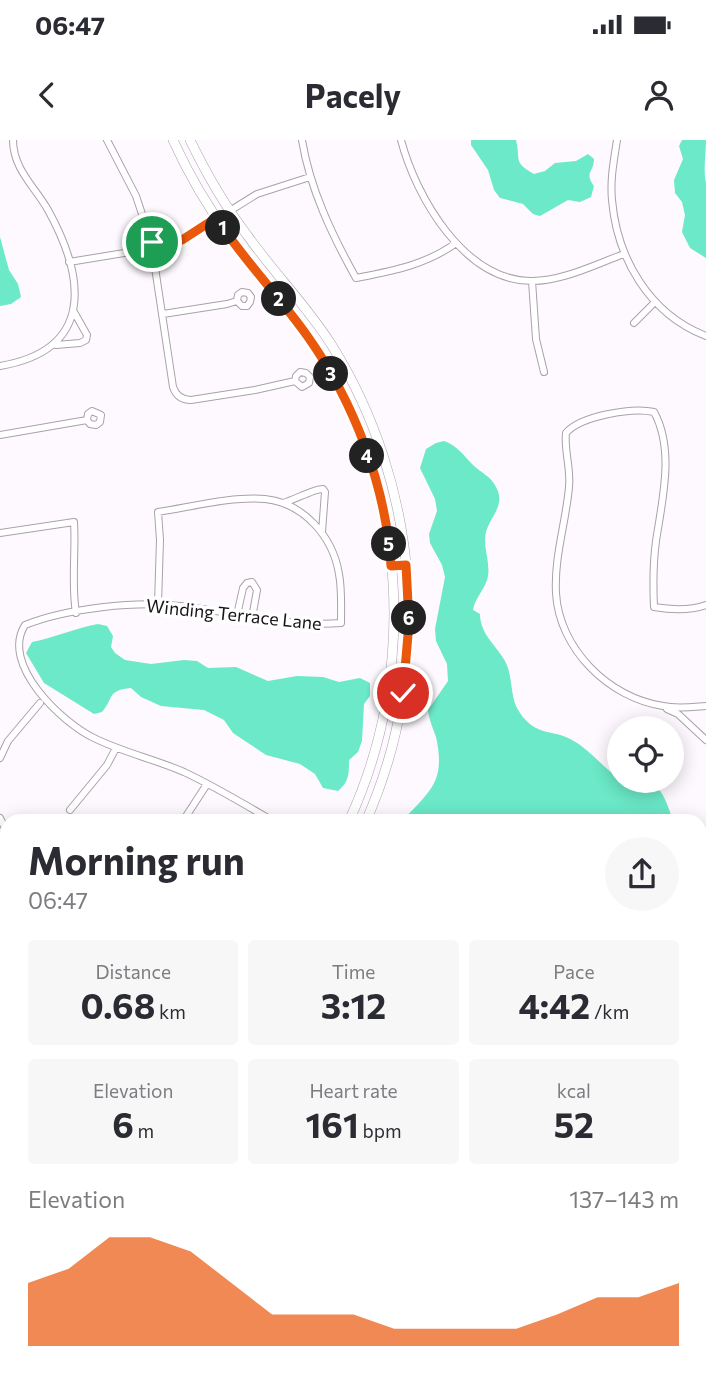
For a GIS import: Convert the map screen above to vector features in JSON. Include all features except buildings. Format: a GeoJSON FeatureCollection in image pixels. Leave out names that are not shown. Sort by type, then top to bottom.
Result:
{"type":"FeatureCollection","features":[{"type":"Feature","properties":{"kind":"main road"},"geometry":{"type":"LineString","coordinates":[[173,140],[216,218],[325,362],[350,412],[370,464],[385,519],[394,613],[393,652],[384,714],[375,749],[352,814]]}},
{"type":"Feature","properties":{"kind":"main road"},"geometry":{"type":"LineString","coordinates":[[190,140],[229,209],[311,315],[337,355],[363,403],[382,451],[396,500],[406,565],[409,623],[407,659],[390,754],[369,814]]}},
{"type":"Feature","properties":{"kind":"main road"},"geometry":{"type":"LineString","coordinates":[[325,362],[337,355]]}},
{"type":"Feature","properties":{"kind":"main road"},"geometry":{"type":"LineString","coordinates":[[391,566],[406,565]]}},
{"type":"Feature","properties":{"kind":"main road"},"geometry":{"type":"LineString","coordinates":[[375,749],[390,754]]}},
{"type":"Feature","properties":{"kind":"street"},"geometry":{"type":"LineString","coordinates":[[0,366],[34,358],[54,345],[67,329],[74,310],[74,287],[69,262],[49,211],[15,159],[13,140]]}},
{"type":"Feature","properties":{"kind":"street"},"geometry":{"type":"LineString","coordinates":[[107,140],[140,204],[153,249],[173,387],[179,397],[191,400],[295,381]]}},
{"type":"Feature","properties":{"kind":"street"},"geometry":{"type":"LineString","coordinates":[[302,140],[310,177],[356,278],[426,261],[456,243]]}},
{"type":"Feature","properties":{"kind":"street"},"geometry":{"type":"LineString","coordinates":[[401,140],[413,176],[424,197],[456,243],[491,270],[505,276],[532,281],[549,279],[624,254]]}},
{"type":"Feature","properties":{"kind":"street"},"geometry":{"type":"LineString","coordinates":[[617,140],[612,201],[624,254],[636,278],[655,302],[685,325],[706,336]]}},
{"type":"Feature","properties":{"kind":"street"},"geometry":{"type":"LineString","coordinates":[[69,262],[153,249],[182,240],[229,209],[271,188],[310,177]]}},
{"type":"Feature","properties":{"kind":"street"},"geometry":{"type":"LineString","coordinates":[[532,281],[536,338],[544,372]]}},
{"type":"Feature","properties":{"kind":"street"},"geometry":{"type":"LineString","coordinates":[[163,314],[237,301]]}},
{"type":"Feature","properties":{"kind":"street"},"geometry":{"type":"LineString","coordinates":[[634,323],[655,302]]}},
{"type":"Feature","properties":{"kind":"street"},"geometry":{"type":"LineString","coordinates":[[54,345],[82,343],[86,339],[86,333],[74,310]]}},
{"type":"Feature","properties":{"kind":"street"},"geometry":{"type":"LineString","coordinates":[[706,605],[674,610],[654,607],[656,542],[664,500],[660,424],[654,412],[639,409],[575,424],[566,433],[569,486],[556,571],[556,596],[571,643],[600,678],[621,691],[678,714],[706,740]]}},
{"type":"Feature","properties":{"kind":"street"},"geometry":{"type":"LineString","coordinates":[[0,435],[87,420]]}},
{"type":"Feature","properties":{"kind":"street"},"geometry":{"type":"LineString","coordinates":[[283,503],[316,488],[323,489],[325,496],[322,532]]}},
{"type":"Feature","properties":{"kind":"street"},"geometry":{"type":"LineString","coordinates":[[158,604],[158,512],[251,499],[283,503],[311,520],[322,532]]}},
{"type":"Feature","properties":{"kind":"street"},"geometry":{"type":"LineString","coordinates":[[0,533],[74,522],[73,589],[76,612]]}},
{"type":"Feature","properties":{"kind":"street","name":"Winding Terrace Lane"},"geometry":{"type":"LineString","coordinates":[[11,640],[25,625],[114,606],[158,604],[302,624],[341,623],[339,575],[335,558],[322,532]]}},
{"type":"Feature","properties":{"kind":"street"},"geometry":{"type":"LineString","coordinates":[[237,615],[243,588],[252,582],[257,590],[252,618]]}},
{"type":"Feature","properties":{"kind":"street"},"geometry":{"type":"LineString","coordinates":[[29,692],[75,728],[116,748],[182,771],[261,814]]}},
{"type":"Feature","properties":{"kind":"street"},"geometry":{"type":"LineString","coordinates":[[0,758],[8,741],[40,703]]}},
{"type":"Feature","properties":{"kind":"street"},"geometry":{"type":"LineString","coordinates":[[663,706],[706,706]]}},
{"type":"Feature","properties":{"kind":"street"},"geometry":{"type":"LineString","coordinates":[[70,810],[116,748]]}},
{"type":"Feature","properties":{"kind":"street"},"geometry":{"type":"LineString","coordinates":[[188,814],[207,784]]}},
{"type":"Feature","properties":{"kind":"shaded area"},"geometry":{"type":"Polygon","coordinates":[[[471,140],[516,140],[520,163],[534,174],[545,171],[555,163],[576,161],[588,154],[594,159],[590,175],[594,186],[591,197],[580,202],[568,200],[540,216],[533,214],[523,204],[500,198],[494,190],[488,170],[471,145],[471,140]]]}},
{"type":"Feature","properties":{"kind":"shaded area"},"geometry":{"type":"Polygon","coordinates":[[[682,140],[706,140],[706,258],[690,248],[682,232],[685,215],[682,202],[675,193],[674,180],[683,159],[679,146],[682,140]]]}},
{"type":"Feature","properties":{"kind":"shaded area"},"geometry":{"type":"Polygon","coordinates":[[[0,237],[9,270],[18,284],[21,297],[11,304],[0,306],[0,237]]]}},
{"type":"Feature","properties":{"kind":"shaded area"},"geometry":{"type":"Polygon","coordinates":[[[436,443],[449,443],[489,477],[499,493],[499,505],[485,538],[487,580],[473,610],[480,614],[483,628],[505,661],[514,701],[520,713],[532,726],[578,743],[607,769],[607,793],[662,793],[670,814],[408,814],[428,793],[437,775],[439,752],[428,710],[448,681],[447,664],[436,641],[435,629],[445,577],[430,543],[429,534],[437,511],[435,499],[420,468],[426,449],[436,443]]]}},
{"type":"Feature","properties":{"kind":"shaded area"},"geometry":{"type":"Polygon","coordinates":[[[98,624],[107,626],[113,636],[111,647],[125,660],[151,664],[197,661],[208,668],[236,667],[268,681],[297,676],[323,677],[339,682],[360,678],[370,683],[370,696],[364,704],[362,741],[358,752],[349,760],[346,781],[338,791],[323,788],[315,774],[300,764],[266,755],[233,733],[224,720],[204,710],[161,706],[141,697],[131,688],[114,693],[102,712],[94,714],[44,683],[26,653],[32,642],[98,624]]]}},
{"type":"Feature","properties":{"kind":"route"},"geometry":{"type":"LineString","coordinates":[[152,242],[153,249],[175,243],[216,218],[325,362],[354,419],[370,464],[385,519],[391,566],[406,565],[409,623],[403,693]]}}]}
